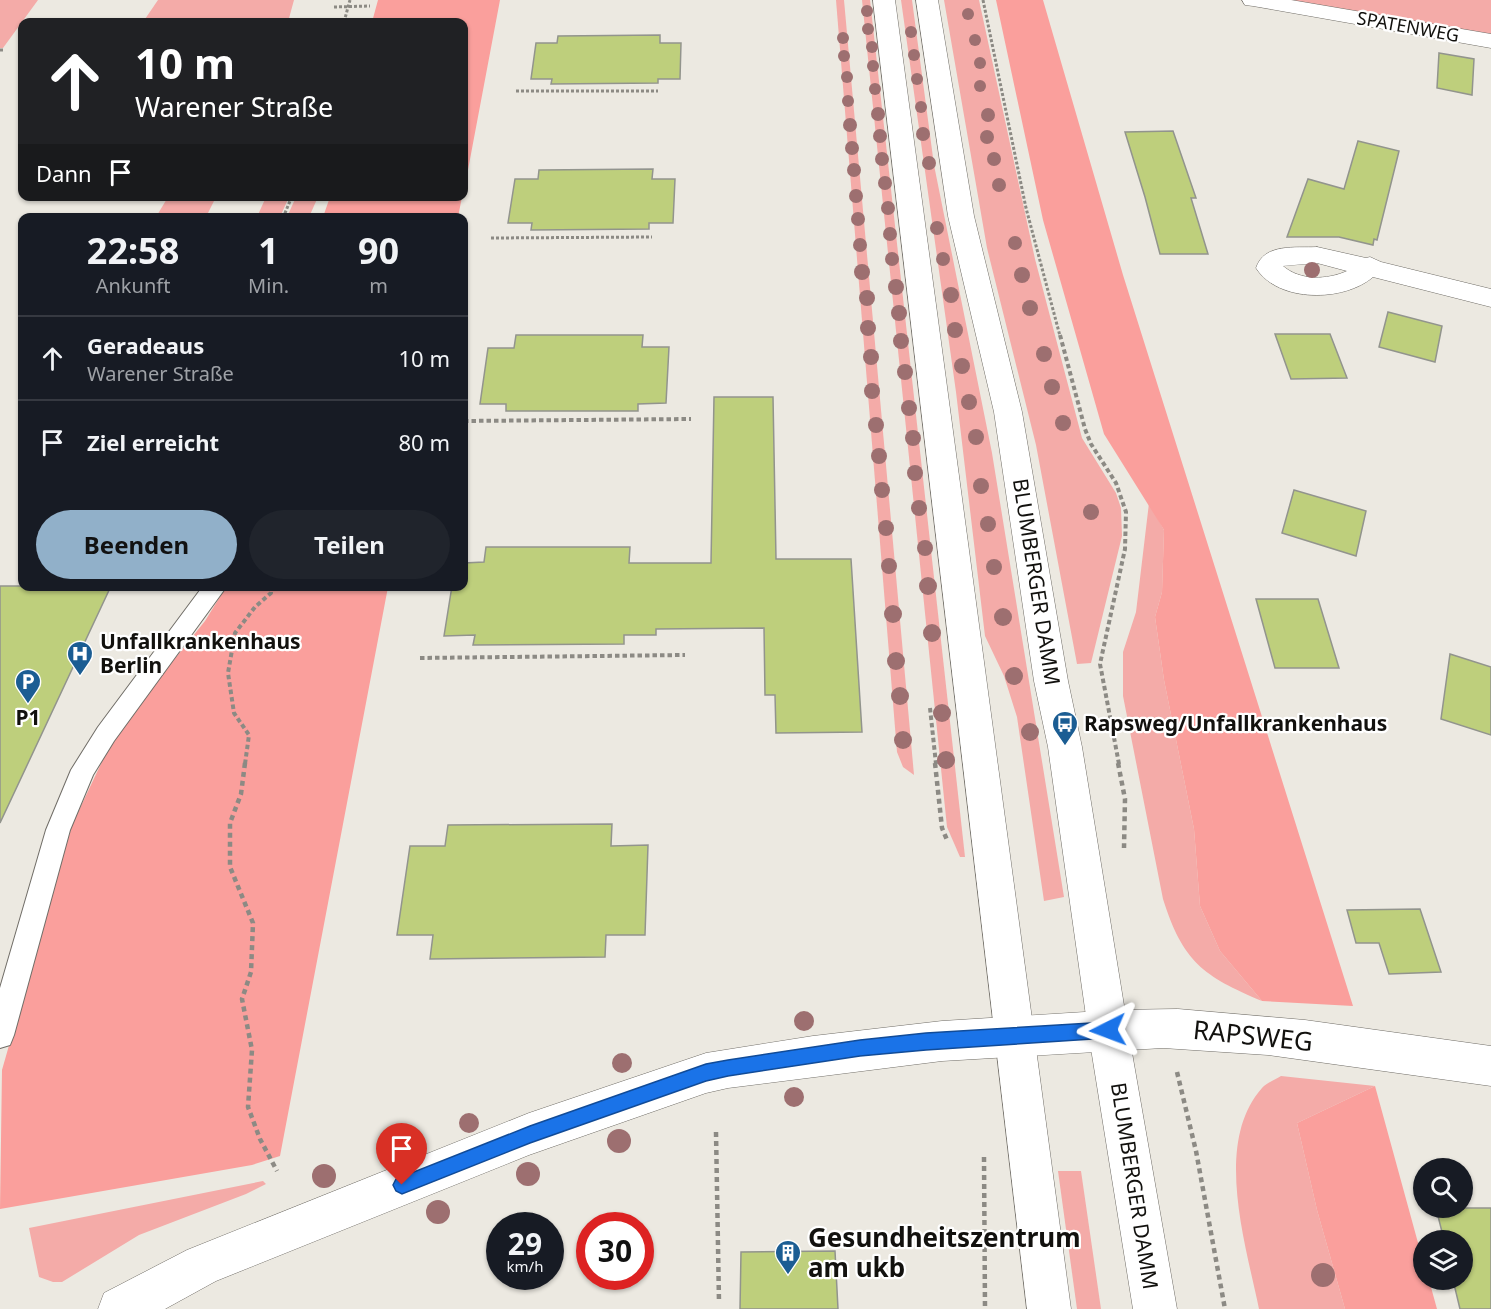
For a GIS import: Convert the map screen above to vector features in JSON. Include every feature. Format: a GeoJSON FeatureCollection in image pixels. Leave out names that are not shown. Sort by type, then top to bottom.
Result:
{"type":"FeatureCollection","features":[{"type":"Feature","properties":{"kind":"main road"},"geometry":{"type":"LineString","coordinates":[[884,0],[1049,1309]]}},
{"type":"Feature","properties":{"kind":"main road","name":"BLUMBERGER DAMM"},"geometry":{"type":"LineString","coordinates":[[927,0],[961,216],[1008,412],[1051,681],[1067,758],[1108,1030],[1155,1309]]}},
{"type":"Feature","properties":{"kind":"main road","name":"SPATENWEG"},"geometry":{"type":"LineString","coordinates":[[1253,0],[1491,41]]}},
{"type":"Feature","properties":{"kind":"main road"},"geometry":{"type":"LineString","coordinates":[[1370,266],[1491,298]]}},
{"type":"Feature","properties":{"kind":"main road","name":"RAPSWEG"},"geometry":{"type":"LineString","coordinates":[[120,1309],[202,1265],[530,1134],[706,1073],[860,1048],[1014,1034],[1108,1030],[1212,1030],[1491,1066]]}},
{"type":"Feature","properties":{"kind":"lane"},"geometry":{"type":"LineString","coordinates":[[0,1035],[58,830],[83,770],[106,734],[212,591]]}},
{"type":"Feature","properties":{"kind":"path"},"geometry":{"type":"LineString","coordinates":[[345,18],[350,0]]}},
{"type":"Feature","properties":{"kind":"path"},"geometry":{"type":"LineString","coordinates":[[983,0],[1026,208],[1085,429],[1091,444],[1116,483],[1126,512],[1125,549],[1100,664],[1125,799],[1124,851]]}},
{"type":"Feature","properties":{"kind":"path"},"geometry":{"type":"LineString","coordinates":[[334,7],[370,6]]}},
{"type":"Feature","properties":{"kind":"path"},"geometry":{"type":"LineString","coordinates":[[516,91],[658,90]]}},
{"type":"Feature","properties":{"kind":"path"},"geometry":{"type":"LineString","coordinates":[[491,238],[652,237]]}},
{"type":"Feature","properties":{"kind":"path"},"geometry":{"type":"LineString","coordinates":[[468,420],[691,419]]}},
{"type":"Feature","properties":{"kind":"path"},"geometry":{"type":"LineString","coordinates":[[271,591],[235,633],[228,674],[234,713],[249,735],[241,794],[230,823],[230,867],[253,923],[251,972],[242,999],[252,1050],[248,1107],[260,1139],[277,1172]]}},
{"type":"Feature","properties":{"kind":"path"},"geometry":{"type":"LineString","coordinates":[[420,658],[685,655]]}},
{"type":"Feature","properties":{"kind":"path"},"geometry":{"type":"LineString","coordinates":[[716,1132],[719,1302]]}},
{"type":"Feature","properties":{"kind":"path"},"geometry":{"type":"LineString","coordinates":[[984,1154],[984,1309]]}},
{"type":"Feature","properties":{"kind":"path"},"geometry":{"type":"LineString","coordinates":[[1199,1171],[1226,1309]]}},
{"type":"Feature","properties":{"kind":"shaded area"},"geometry":{"type":"Polygon","coordinates":[[[0,0],[38,0],[25,18],[18,18],[18,27],[3,48],[0,48],[0,0]]]}},
{"type":"Feature","properties":{"kind":"shaded area"},"geometry":{"type":"Polygon","coordinates":[[[158,0],[294,0],[289,18],[146,18],[158,0]]]}},
{"type":"Feature","properties":{"kind":"shaded area"},"geometry":{"type":"Polygon","coordinates":[[[378,0],[500,0],[468,170],[468,18],[373,18],[378,0]]]}},
{"type":"Feature","properties":{"kind":"shaded area"},"geometry":{"type":"Polygon","coordinates":[[[836,0],[844,0],[914,775],[903,767],[897,752],[836,0]]]}},
{"type":"Feature","properties":{"kind":"shaded area"},"geometry":{"type":"Polygon","coordinates":[[[862,0],[870,0],[965,857],[960,857],[947,827],[862,0]]]}},
{"type":"Feature","properties":{"kind":"shaded area"},"geometry":{"type":"Polygon","coordinates":[[[901,0],[912,0],[934,165],[992,453],[1064,897],[1044,901],[1017,717],[1004,676],[985,636],[956,392],[901,0]]]}},
{"type":"Feature","properties":{"kind":"shaded area"},"geometry":{"type":"Polygon","coordinates":[[[944,0],[979,0],[1035,259],[1082,438],[1116,493],[1121,508],[1122,536],[1091,663],[1077,664],[1036,445],[987,248],[944,0]]]}},
{"type":"Feature","properties":{"kind":"shaded area"},"geometry":{"type":"Polygon","coordinates":[[[996,0],[1043,0],[1123,275],[1353,1006],[1262,1001],[1220,951],[1200,906],[1194,829],[1164,680],[1155,617],[1162,592],[1164,530],[1104,434],[1043,220],[996,0]]]}},
{"type":"Feature","properties":{"kind":"shaded area"},"geometry":{"type":"Polygon","coordinates":[[[1272,0],[1491,0],[1491,37],[1272,0]]]}},
{"type":"Feature","properties":{"kind":"shaded area"},"geometry":{"type":"Polygon","coordinates":[[[166,201],[214,201],[208,213],[158,213],[166,201]]]}},
{"type":"Feature","properties":{"kind":"shaded area"},"geometry":{"type":"Polygon","coordinates":[[[264,201],[287,201],[282,213],[259,213],[264,201]]]}},
{"type":"Feature","properties":{"kind":"shaded area"},"geometry":{"type":"Polygon","coordinates":[[[294,201],[316,201],[311,213],[289,213],[294,201]]]}},
{"type":"Feature","properties":{"kind":"shaded area"},"geometry":{"type":"Polygon","coordinates":[[[328,201],[461,201],[459,213],[324,213],[328,201]]]}},
{"type":"Feature","properties":{"kind":"shaded area"},"geometry":{"type":"Polygon","coordinates":[[[1149,503],[1164,530],[1162,592],[1155,617],[1164,680],[1194,829],[1200,906],[1220,951],[1262,1001],[1224,983],[1198,964],[1179,938],[1163,899],[1123,696],[1123,652],[1136,612],[1149,503]]]}},
{"type":"Feature","properties":{"kind":"shaded area"},"geometry":{"type":"Polygon","coordinates":[[[224,591],[387,591],[280,1156],[252,1165],[0,1209],[2,1070],[72,825],[116,732],[205,621],[224,591]]]}},
{"type":"Feature","properties":{"kind":"shaded area"},"geometry":{"type":"Polygon","coordinates":[[[1281,1076],[1375,1086],[1297,1123],[1317,1210],[1345,1309],[1259,1309],[1241,1225],[1236,1165],[1239,1137],[1247,1111],[1264,1086],[1281,1076]]]}},
{"type":"Feature","properties":{"kind":"shaded area"},"geometry":{"type":"Polygon","coordinates":[[[1375,1086],[1414,1230],[1413,1290],[1432,1290],[1437,1309],[1345,1309],[1317,1210],[1297,1123],[1375,1086]]]}},
{"type":"Feature","properties":{"kind":"shaded area"},"geometry":{"type":"Polygon","coordinates":[[[1058,1171],[1081,1171],[1101,1309],[1077,1309],[1058,1171]]]}},
{"type":"Feature","properties":{"kind":"shaded area"},"geometry":{"type":"Polygon","coordinates":[[[263,1181],[266,1184],[246,1194],[139,1235],[62,1282],[53,1282],[39,1277],[29,1228],[263,1181]]]}},
{"type":"Feature","properties":{"kind":"building"},"geometry":{"type":"Polygon","coordinates":[[[660,35],[660,43],[681,43],[680,79],[658,79],[658,83],[551,84],[552,79],[531,79],[536,43],[557,43],[558,36],[660,35]]]}},
{"type":"Feature","properties":{"kind":"building"},"geometry":{"type":"Polygon","coordinates":[[[1439,53],[1474,59],[1472,95],[1437,88],[1439,53]]]}},
{"type":"Feature","properties":{"kind":"building"},"geometry":{"type":"Polygon","coordinates":[[[1173,131],[1196,198],[1191,198],[1208,254],[1160,254],[1125,132],[1173,131]]]}},
{"type":"Feature","properties":{"kind":"building"},"geometry":{"type":"Polygon","coordinates":[[[1358,141],[1399,151],[1377,240],[1374,239],[1373,245],[1339,237],[1287,237],[1308,179],[1344,189],[1358,141]]]}},
{"type":"Feature","properties":{"kind":"building"},"geometry":{"type":"Polygon","coordinates":[[[653,169],[652,179],[675,179],[673,223],[649,223],[649,229],[531,230],[532,223],[508,223],[515,179],[538,179],[539,170],[653,169]]]}},
{"type":"Feature","properties":{"kind":"building"},"geometry":{"type":"Polygon","coordinates":[[[1388,312],[1442,326],[1435,362],[1379,347],[1388,312]]]}},
{"type":"Feature","properties":{"kind":"building"},"geometry":{"type":"Polygon","coordinates":[[[1275,334],[1330,334],[1347,378],[1291,379],[1275,334]]]}},
{"type":"Feature","properties":{"kind":"building"},"geometry":{"type":"Polygon","coordinates":[[[516,335],[643,335],[642,347],[669,347],[666,403],[638,404],[638,411],[506,411],[506,404],[480,404],[488,348],[514,348],[516,335]]]}},
{"type":"Feature","properties":{"kind":"building"},"geometry":{"type":"Polygon","coordinates":[[[714,397],[773,397],[776,559],[851,559],[862,732],[776,733],[775,695],[765,695],[764,628],[656,629],[656,635],[624,635],[624,644],[473,645],[475,635],[444,636],[451,591],[468,591],[468,563],[484,562],[486,547],[630,547],[629,563],[711,563],[714,397]]]}},
{"type":"Feature","properties":{"kind":"building"},"geometry":{"type":"Polygon","coordinates":[[[1294,490],[1366,511],[1356,556],[1282,533],[1294,490]]]}},
{"type":"Feature","properties":{"kind":"building","name":"P1"},"geometry":{"type":"Polygon","coordinates":[[[0,586],[18,586],[18,591],[109,591],[0,823],[0,586]]]}},
{"type":"Feature","properties":{"kind":"building"},"geometry":{"type":"Polygon","coordinates":[[[1256,599],[1318,599],[1339,668],[1275,668],[1256,599]]]}},
{"type":"Feature","properties":{"kind":"building"},"geometry":{"type":"Polygon","coordinates":[[[1450,654],[1491,667],[1491,735],[1441,719],[1450,654]]]}},
{"type":"Feature","properties":{"kind":"building"},"geometry":{"type":"Polygon","coordinates":[[[612,824],[611,846],[648,845],[645,935],[606,935],[605,957],[430,959],[433,935],[397,935],[410,846],[445,846],[448,825],[612,824]]]}},
{"type":"Feature","properties":{"kind":"building"},"geometry":{"type":"Polygon","coordinates":[[[1420,909],[1441,972],[1389,974],[1379,943],[1356,943],[1347,910],[1420,909]]]}},
{"type":"Feature","properties":{"kind":"building"},"geometry":{"type":"Polygon","coordinates":[[[1473,1208],[1491,1208],[1491,1309],[1460,1309],[1455,1290],[1473,1290],[1473,1230],[1442,1230],[1438,1218],[1473,1218],[1473,1208]]]}},
{"type":"Feature","properties":{"kind":"building","name":"Gesundheitszentrum am ukb"},"geometry":{"type":"Polygon","coordinates":[[[835,1251],[838,1309],[740,1309],[741,1252],[835,1251]]]}},
{"type":"Feature","properties":{"kind":"place","name":"Unfallkrankenhaus Berlin"},"geometry":{"type":"Point","coordinates":[80,677]}},
{"type":"Feature","properties":{"kind":"place","name":"P1"},"geometry":{"type":"Point","coordinates":[28,705]}},
{"type":"Feature","properties":{"kind":"place","name":"Rapsweg/Unfallkrankenhaus"},"geometry":{"type":"Point","coordinates":[1065,747]}},
{"type":"Feature","properties":{"kind":"place","name":"Gesundheitszentrum am ukb"},"geometry":{"type":"Point","coordinates":[788,1276]}},
{"type":"Feature","properties":{"kind":"route"},"geometry":{"type":"LineString","coordinates":[[402,1185],[530,1134],[706,1073],[728,1068],[860,1048],[926,1041],[1108,1030]]}}]}
